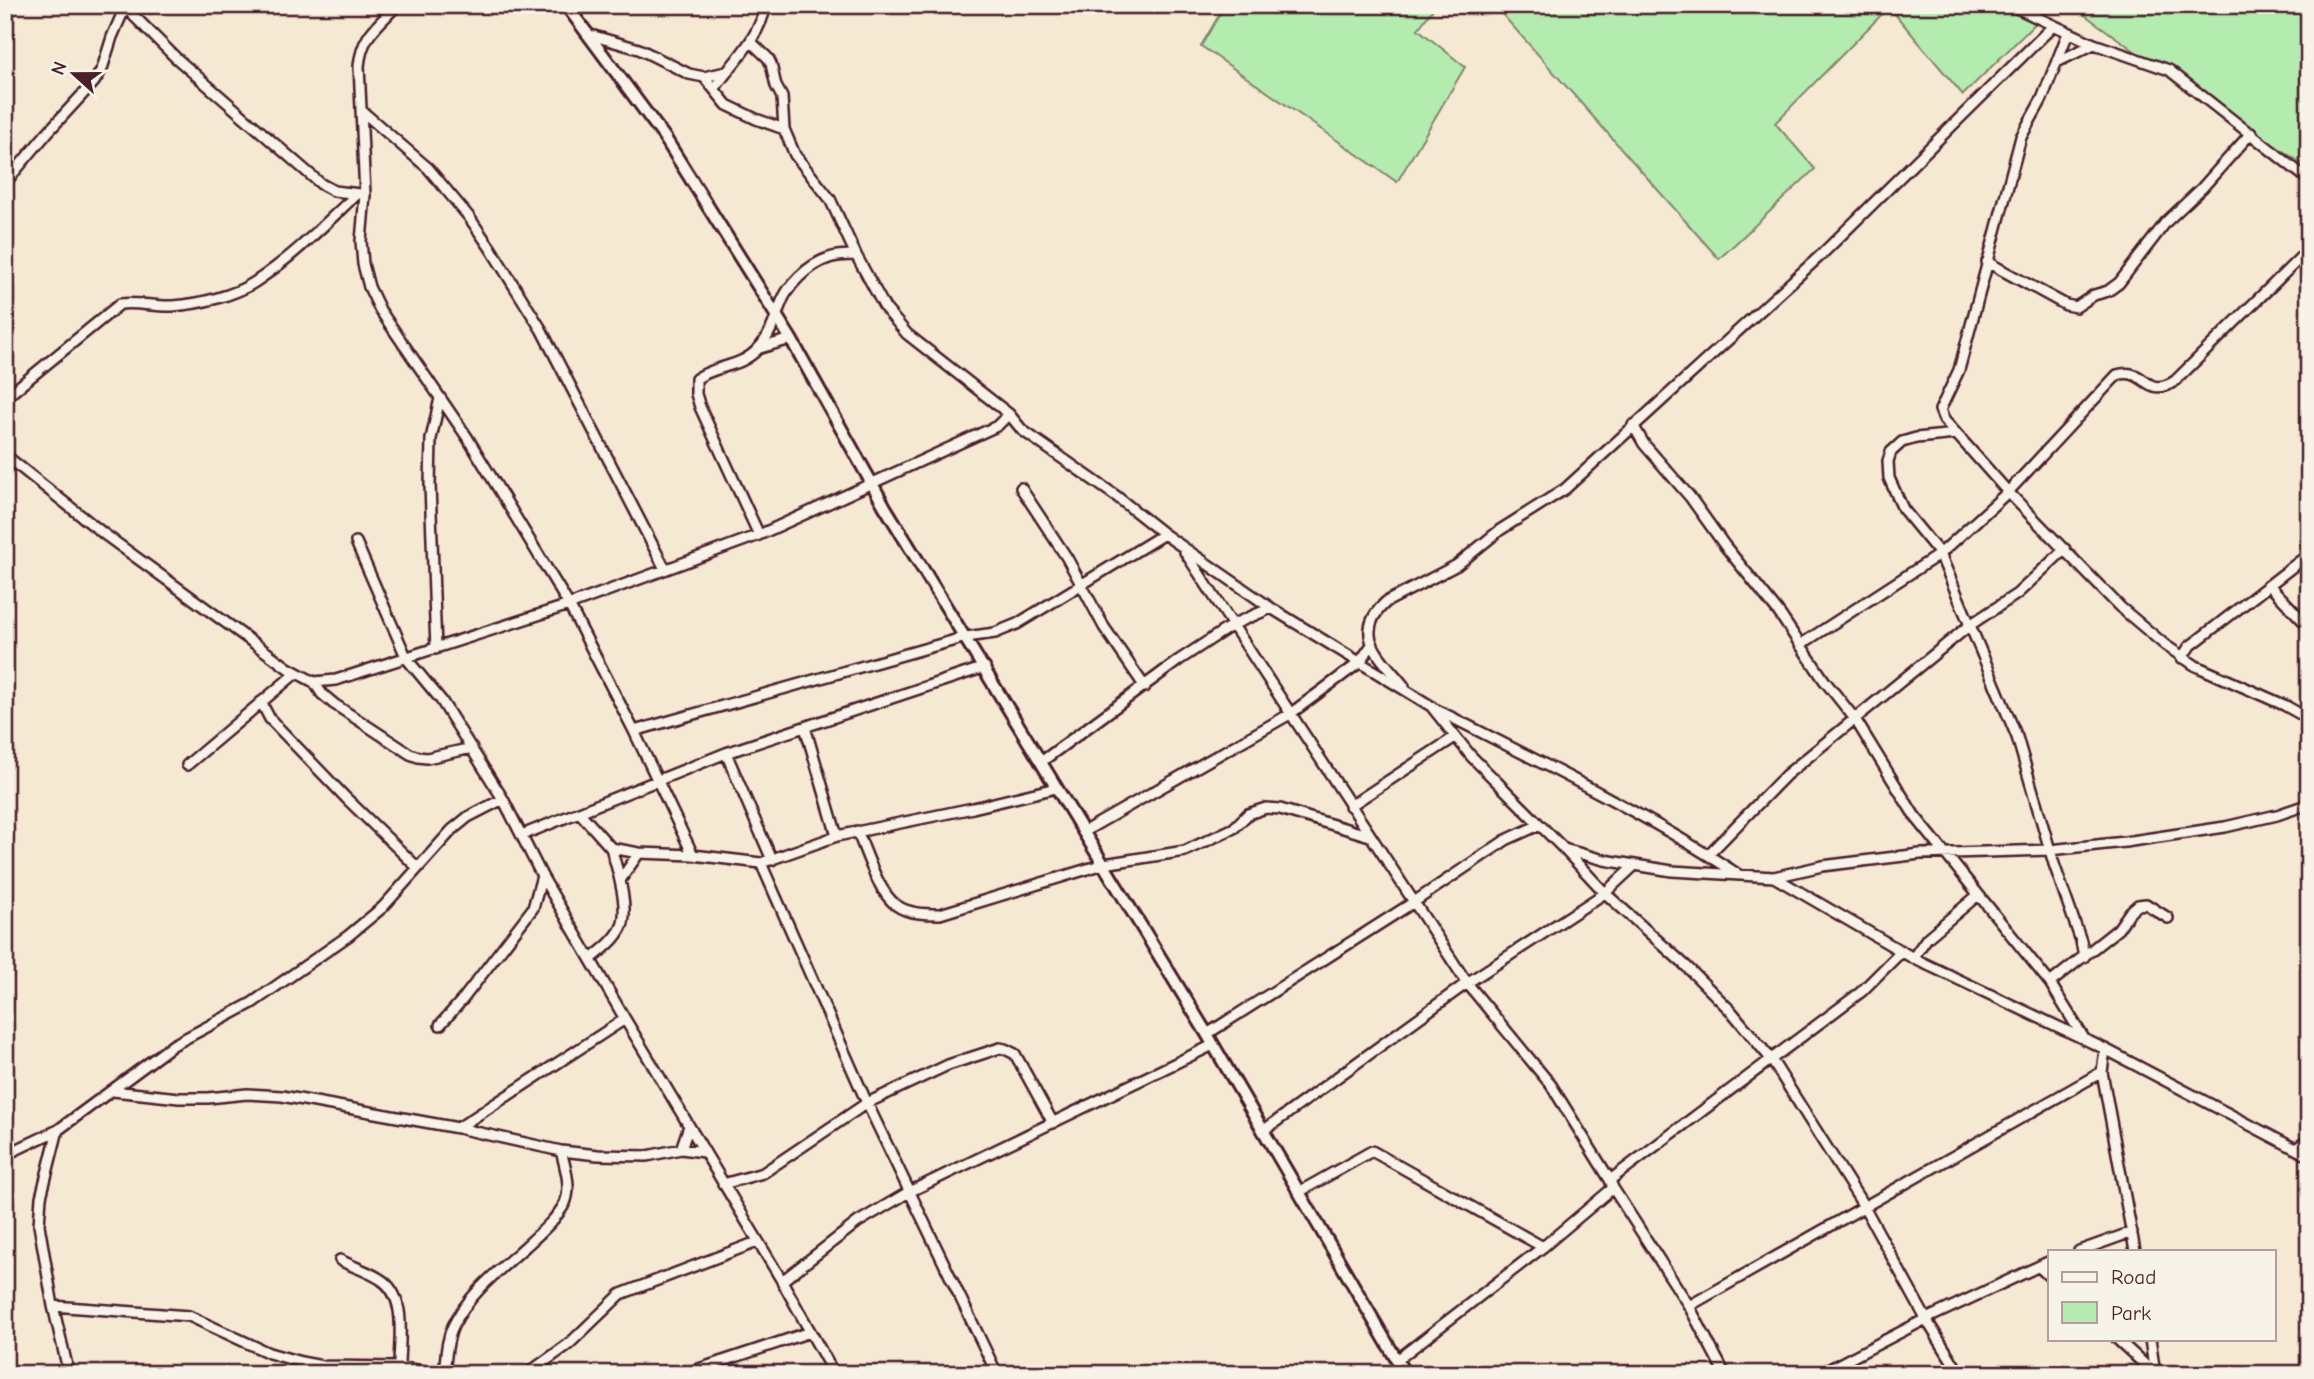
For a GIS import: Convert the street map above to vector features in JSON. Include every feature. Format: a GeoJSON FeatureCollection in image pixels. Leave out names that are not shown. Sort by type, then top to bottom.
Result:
{"type":"FeatureCollection","features":[{"type":"Feature","properties":{"kind":"street"},"geometry":{"type":"LineString","coordinates":[[397,5],[364,40],[359,66],[363,112],[361,241],[369,287],[380,310],[467,437],[569,605],[634,730],[693,855]]}},
{"type":"Feature","properties":{"kind":"street"},"geometry":{"type":"LineString","coordinates":[[566,5],[665,138],[791,339],[872,484],[1207,1034],[1405,1374]]}},
{"type":"Feature","properties":{"kind":"street"},"geometry":{"type":"LineString","coordinates":[[713,89],[751,42],[766,5]]}},
{"type":"Feature","properties":{"kind":"street"},"geometry":{"type":"LineString","coordinates":[[2010,5],[2094,44],[2169,70],[2309,180]]}},
{"type":"Feature","properties":{"kind":"street"},"geometry":{"type":"LineString","coordinates":[[5,183],[94,82],[102,69],[125,6],[175,57],[321,184],[334,191],[361,194]]}},
{"type":"Feature","properties":{"kind":"street"},"geometry":{"type":"LineString","coordinates":[[1407,690],[1371,646],[1370,621],[1376,611],[1385,602],[1469,556],[1500,530],[1565,489],[1821,255],[2053,26]]}},
{"type":"Feature","properties":{"kind":"street"},"geometry":{"type":"LineString","coordinates":[[2068,33],[2042,99],[2021,138],[1959,370],[1940,410],[1944,420],[2008,492],[2120,607],[2165,645],[2182,658],[2309,719]]}},
{"type":"Feature","properties":{"kind":"street"},"geometry":{"type":"LineString","coordinates":[[587,34],[639,49],[673,68],[705,77],[726,72]]}},
{"type":"Feature","properties":{"kind":"street"},"geometry":{"type":"LineString","coordinates":[[751,42],[771,64],[776,86],[782,97],[784,129],[795,155],[830,199],[856,255],[895,323],[907,334],[1009,414],[1022,430],[1116,496],[1182,547],[1271,608],[1431,706],[1549,767],[1741,876]]}},
{"type":"Feature","properties":{"kind":"street"},"geometry":{"type":"LineString","coordinates":[[2057,62],[2094,44]]}},
{"type":"Feature","properties":{"kind":"street"},"geometry":{"type":"LineString","coordinates":[[705,77],[727,105],[784,129]]}},
{"type":"Feature","properties":{"kind":"street"},"geometry":{"type":"LineString","coordinates":[[363,112],[428,168],[484,238],[541,329],[665,569]]}},
{"type":"Feature","properties":{"kind":"street"},"geometry":{"type":"LineString","coordinates":[[1987,262],[2066,305],[2076,307],[2119,284],[2166,222],[2202,188],[2251,133]]}},
{"type":"Feature","properties":{"kind":"street"},"geometry":{"type":"LineString","coordinates":[[5,398],[120,304],[131,302],[173,306],[234,292],[254,283],[361,194]]}},
{"type":"Feature","properties":{"kind":"street"},"geometry":{"type":"LineString","coordinates":[[1800,645],[1940,554],[2008,492],[2117,375],[2131,373],[2159,388],[2175,382],[2309,249]]}},
{"type":"Feature","properties":{"kind":"street"},"geometry":{"type":"LineString","coordinates":[[759,535],[700,407],[696,379],[706,372],[743,362],[760,348],[777,317],[784,297],[798,278],[829,258],[856,255]]}},
{"type":"Feature","properties":{"kind":"street"},"geometry":{"type":"LineString","coordinates":[[760,348],[791,339]]}},
{"type":"Feature","properties":{"kind":"street"},"geometry":{"type":"LineString","coordinates":[[436,649],[430,485],[431,439],[440,398]]}},
{"type":"Feature","properties":{"kind":"street"},"geometry":{"type":"LineString","coordinates":[[314,682],[336,680],[407,659],[569,605],[759,535],[997,426],[1009,414]]}},
{"type":"Feature","properties":{"kind":"street"},"geometry":{"type":"LineString","coordinates":[[1633,425],[1643,444],[1690,497],[1779,613],[1824,680],[1855,719],[1914,815],[2050,983],[2085,1040]]}},
{"type":"Feature","properties":{"kind":"street"},"geometry":{"type":"LineString","coordinates":[[997,426],[1022,430]]}},
{"type":"Feature","properties":{"kind":"street"},"geometry":{"type":"LineString","coordinates":[[1956,434],[1916,438],[1902,443],[1891,452],[1888,460],[1889,478],[1903,509],[1940,554],[2017,737],[2084,957]]}},
{"type":"Feature","properties":{"kind":"street"},"geometry":{"type":"LineString","coordinates":[[1619,438],[1643,444]]}},
{"type":"Feature","properties":{"kind":"street"},"geometry":{"type":"LineString","coordinates":[[5,455],[104,534],[296,673],[314,682],[322,694],[334,704],[410,754],[427,758],[472,748]]}},
{"type":"Feature","properties":{"kind":"street"},"geometry":{"type":"LineString","coordinates":[[1021,488],[1067,558],[1104,627],[1145,687]]}},
{"type":"Feature","properties":{"kind":"street"},"geometry":{"type":"LineString","coordinates":[[634,730],[966,637],[995,633],[1017,624],[1164,534]]}},
{"type":"Feature","properties":{"kind":"street"},"geometry":{"type":"LineString","coordinates":[[356,542],[407,659],[441,700],[503,799],[542,876],[782,1280],[834,1374]]}},
{"type":"Feature","properties":{"kind":"street"},"geometry":{"type":"LineString","coordinates":[[1182,547],[1467,983],[1550,1085],[1689,1307],[1726,1374]]}},
{"type":"Feature","properties":{"kind":"street"},"geometry":{"type":"LineString","coordinates":[[1708,855],[1786,775],[1970,625],[2017,594],[2065,549]]}},
{"type":"Feature","properties":{"kind":"street"},"geometry":{"type":"LineString","coordinates":[[2182,658],[2189,647],[2309,554]]}},
{"type":"Feature","properties":{"kind":"street"},"geometry":{"type":"LineString","coordinates":[[2269,585],[2309,627]]}},
{"type":"Feature","properties":{"kind":"street"},"geometry":{"type":"LineString","coordinates":[[1041,762],[1179,660],[1234,624],[1271,608]]}},
{"type":"Feature","properties":{"kind":"street"},"geometry":{"type":"LineString","coordinates":[[2165,645],[2189,647]]}},
{"type":"Feature","properties":{"kind":"street"},"geometry":{"type":"LineString","coordinates":[[1083,832],[1290,714],[1359,663],[1371,646]]}},
{"type":"Feature","properties":{"kind":"street"},"geometry":{"type":"LineString","coordinates":[[522,835],[726,753],[985,667]]}},
{"type":"Feature","properties":{"kind":"street"},"geometry":{"type":"LineString","coordinates":[[187,765],[296,673]]}},
{"type":"Feature","properties":{"kind":"street"},"geometry":{"type":"LineString","coordinates":[[261,702],[270,719],[418,868]]}},
{"type":"Feature","properties":{"kind":"street"},"geometry":{"type":"LineString","coordinates":[[1431,706],[1498,785],[1605,893],[1723,1003],[1771,1059],[1865,1208],[1926,1319],[1960,1374]]}},
{"type":"Feature","properties":{"kind":"street"},"geometry":{"type":"LineString","coordinates":[[804,727],[837,836]]}},
{"type":"Feature","properties":{"kind":"street"},"geometry":{"type":"LineString","coordinates":[[1350,806],[1455,737]]}},
{"type":"Feature","properties":{"kind":"street"},"geometry":{"type":"LineString","coordinates":[[726,753],[772,860]]}},
{"type":"Feature","properties":{"kind":"street"},"geometry":{"type":"LineString","coordinates":[[611,848],[639,853],[693,855],[761,863],[837,836],[1056,788]]}},
{"type":"Feature","properties":{"kind":"street"},"geometry":{"type":"LineString","coordinates":[[5,1154],[58,1130],[173,1045],[251,1003],[348,936],[383,907],[452,831],[468,817],[503,799]]}},
{"type":"Feature","properties":{"kind":"street"},"geometry":{"type":"LineString","coordinates":[[1564,849],[1604,860],[1671,871],[1774,877],[1822,866],[1920,855],[2050,850],[2125,842],[2225,827],[2277,815],[2309,804]]}},
{"type":"Feature","properties":{"kind":"street"},"geometry":{"type":"LineString","coordinates":[[857,831],[882,889],[896,905],[915,913],[940,914],[1104,864],[1185,851],[1234,828],[1248,814],[1266,808],[1280,809],[1370,836]]}},
{"type":"Feature","properties":{"kind":"street"},"geometry":{"type":"LineString","coordinates":[[580,813],[611,848],[621,879],[624,916],[622,926],[607,947],[591,959]]}},
{"type":"Feature","properties":{"kind":"street"},"geometry":{"type":"LineString","coordinates":[[1207,1034],[1506,840],[1539,825]]}},
{"type":"Feature","properties":{"kind":"street"},"geometry":{"type":"LineString","coordinates":[[621,879],[639,853]]}},
{"type":"Feature","properties":{"kind":"street"},"geometry":{"type":"LineString","coordinates":[[761,863],[867,1102],[997,1374]]}},
{"type":"Feature","properties":{"kind":"street"},"geometry":{"type":"LineString","coordinates":[[1263,1131],[1467,983],[1605,893],[1635,865]]}},
{"type":"Feature","properties":{"kind":"street"},"geometry":{"type":"LineString","coordinates":[[440,1025],[533,908],[542,876]]}},
{"type":"Feature","properties":{"kind":"street"},"geometry":{"type":"LineString","coordinates":[[1774,877],[1913,958],[2105,1049],[2309,1156]]}},
{"type":"Feature","properties":{"kind":"street"},"geometry":{"type":"LineString","coordinates":[[1913,958],[1927,938],[1978,895]]}},
{"type":"Feature","properties":{"kind":"street"},"geometry":{"type":"LineString","coordinates":[[2050,983],[2118,929],[2138,905],[2146,904],[2168,918]]}},
{"type":"Feature","properties":{"kind":"street"},"geometry":{"type":"LineString","coordinates":[[2081,941],[2096,947]]}},
{"type":"Feature","properties":{"kind":"street"},"geometry":{"type":"LineString","coordinates":[[1396,1360],[1543,1248],[1611,1184],[1861,992],[1902,951]]}},
{"type":"Feature","properties":{"kind":"street"},"geometry":{"type":"LineString","coordinates":[[458,1128],[625,1019]]}},
{"type":"Feature","properties":{"kind":"street"},"geometry":{"type":"LineString","coordinates":[[782,1280],[858,1222],[909,1192],[1213,1045]]}},
{"type":"Feature","properties":{"kind":"street"},"geometry":{"type":"LineString","coordinates":[[723,1184],[763,1173],[867,1102],[948,1065],[1000,1048],[1015,1054],[1053,1123]]}},
{"type":"Feature","properties":{"kind":"street"},"geometry":{"type":"LineString","coordinates":[[2105,1049],[2102,1072],[2135,1250]]}},
{"type":"Feature","properties":{"kind":"street"},"geometry":{"type":"LineString","coordinates":[[1689,1307],[2102,1072]]}},
{"type":"Feature","properties":{"kind":"street"},"geometry":{"type":"LineString","coordinates":[[113,1091],[179,1098],[247,1094],[282,1096],[458,1128],[561,1151],[598,1155],[634,1156],[681,1149],[704,1152]]}},
{"type":"Feature","properties":{"kind":"street"},"geometry":{"type":"LineString","coordinates":[[681,1149],[689,1126]]}},
{"type":"Feature","properties":{"kind":"street"},"geometry":{"type":"LineString","coordinates":[[58,1130],[39,1215],[53,1306],[69,1374]]}},
{"type":"Feature","properties":{"kind":"street"},"geometry":{"type":"LineString","coordinates":[[2297,1148],[2309,1139]]}},
{"type":"Feature","properties":{"kind":"street"},"geometry":{"type":"LineString","coordinates":[[53,1306],[188,1316],[269,1353],[301,1362],[321,1366],[399,1367],[442,1374],[450,1335],[470,1301],[502,1267],[538,1235],[565,1202],[568,1183],[561,1151]]}},
{"type":"Feature","properties":{"kind":"street"},"geometry":{"type":"LineString","coordinates":[[1299,1192],[1372,1151],[1543,1248]]}},
{"type":"Feature","properties":{"kind":"street"},"geometry":{"type":"LineString","coordinates":[[2082,1250],[2132,1232]]}},
{"type":"Feature","properties":{"kind":"street"},"geometry":{"type":"LineString","coordinates":[[527,1374],[569,1344],[621,1294],[757,1242]]}},
{"type":"Feature","properties":{"kind":"street"},"geometry":{"type":"LineString","coordinates":[[340,1260],[381,1279],[397,1300],[399,1367]]}},
{"type":"Feature","properties":{"kind":"street"},"geometry":{"type":"LineString","coordinates":[[1820,1374],[1926,1319],[2048,1262]]}},
{"type":"Feature","properties":{"kind":"street"},"geometry":{"type":"LineString","coordinates":[[2039,1267],[2048,1275]]}},
{"type":"Feature","properties":{"kind":"street"},"geometry":{"type":"LineString","coordinates":[[684,1374],[810,1332]]}},
{"type":"Feature","properties":{"kind":"street"},"geometry":{"type":"LineString","coordinates":[[2118,1340],[2155,1374]]}},
{"type":"Feature","properties":{"kind":"street"},"geometry":{"type":"LineString","coordinates":[[2150,1340],[2155,1374]]}},
{"type":"Feature","properties":{"kind":"green space"},"geometry":{"type":"Polygon","coordinates":[[[1225,5],[1436,5],[1418,29],[1465,67],[1397,182],[1201,46],[1225,5]]]}},
{"type":"Feature","properties":{"kind":"green space"},"geometry":{"type":"Polygon","coordinates":[[[1494,5],[2054,5],[1963,95],[1889,7],[1775,123],[1815,169],[1719,259],[1494,5]]]}},
{"type":"Feature","properties":{"kind":"green space"},"geometry":{"type":"Polygon","coordinates":[[[2071,5],[2309,5],[2309,168],[2179,83],[2071,5]]]}}]}
